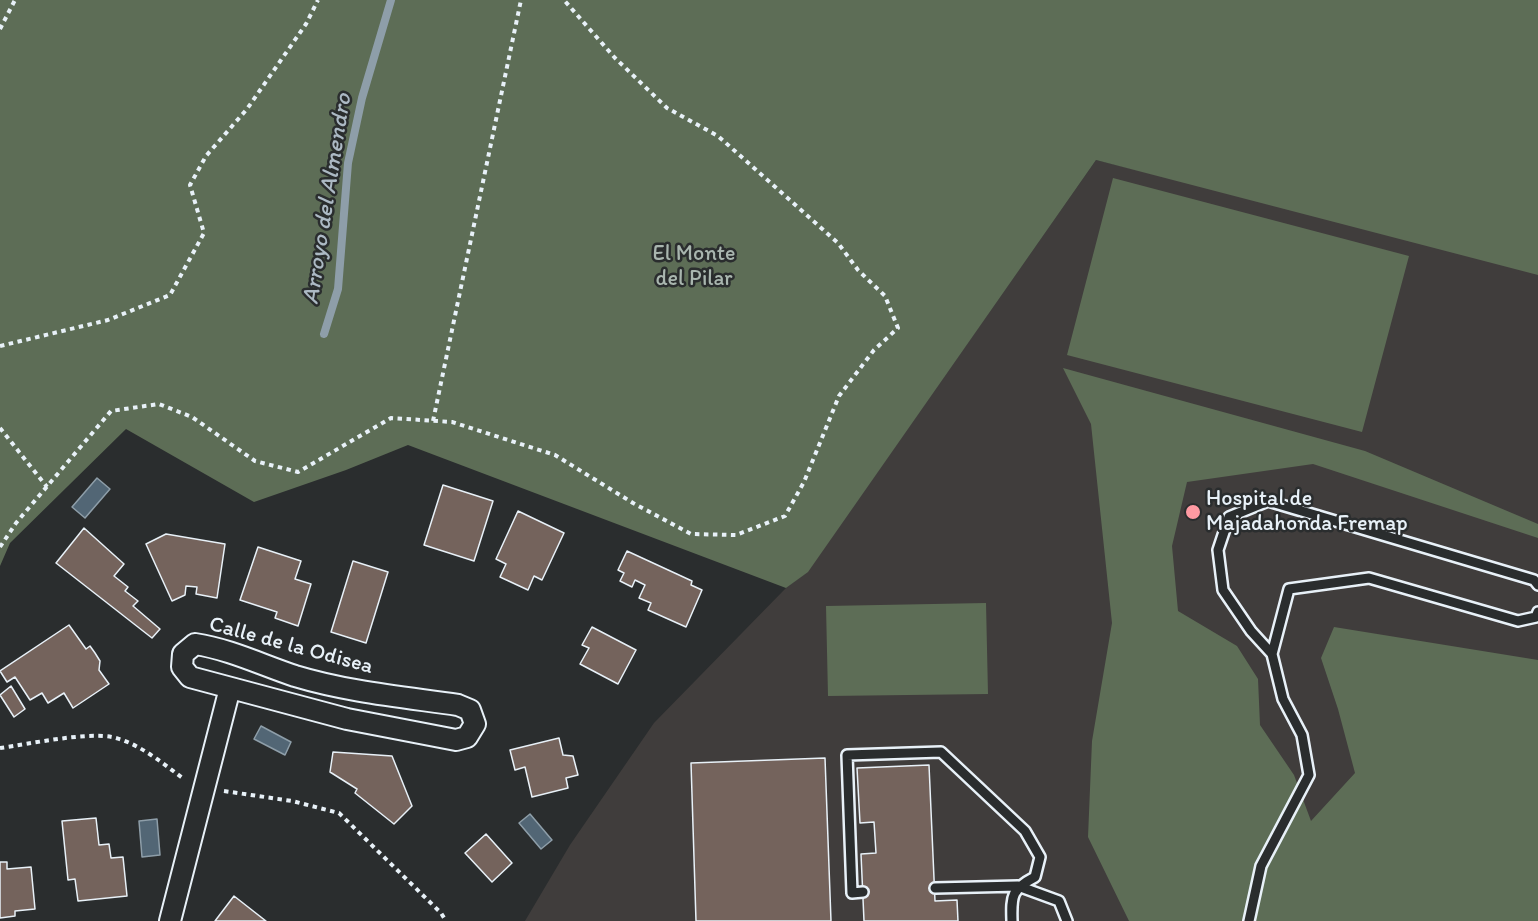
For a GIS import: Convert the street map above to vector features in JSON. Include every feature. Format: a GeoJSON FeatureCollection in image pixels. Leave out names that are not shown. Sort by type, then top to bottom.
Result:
{"type":"FeatureCollection","features":[{"type":"Feature","properties":{"kind":"street","name":"Calle de la Odisea"},"geometry":{"type":"LineString","coordinates":[[195,644],[210,646],[296,676],[356,691],[458,705],[470,710],[475,724],[467,737],[456,740],[347,719],[230,688],[190,677],[182,667],[183,654],[195,644]]}},
{"type":"Feature","properties":{"kind":"street"},"geometry":{"type":"LineString","coordinates":[[170,921],[230,688]]}},
{"type":"Feature","properties":{"kind":"lane"},"geometry":{"type":"LineString","coordinates":[[1272,654],[1251,631],[1223,590],[1218,550],[1230,517],[1268,501],[1534,580],[1538,585]]}},
{"type":"Feature","properties":{"kind":"lane"},"geometry":{"type":"LineString","coordinates":[[1249,921],[1261,866],[1309,775],[1302,735],[1282,699],[1272,654],[1289,589],[1370,578],[1518,621],[1536,617],[1538,612]]}},
{"type":"Feature","properties":{"kind":"lane"},"geometry":{"type":"LineString","coordinates":[[863,892],[852,893],[847,755],[941,752],[1026,831],[1040,857],[1035,877],[1018,886],[1011,900],[1012,921]]}},
{"type":"Feature","properties":{"kind":"lane"},"geometry":{"type":"LineString","coordinates":[[934,888],[1018,886],[1059,902],[1067,921]]}},
{"type":"Feature","properties":{"kind":"path"},"geometry":{"type":"LineString","coordinates":[[0,29],[15,0]]}},
{"type":"Feature","properties":{"kind":"path"},"geometry":{"type":"LineString","coordinates":[[0,346],[108,320],[170,295],[204,233],[189,185],[206,156],[247,109],[306,24],[318,0]]}},
{"type":"Feature","properties":{"kind":"path"},"geometry":{"type":"LineString","coordinates":[[433,421],[521,0]]}},
{"type":"Feature","properties":{"kind":"path"},"geometry":{"type":"LineString","coordinates":[[0,547],[16,523],[111,411],[159,404],[192,417],[255,461],[298,472],[392,418],[452,422],[555,455],[633,503],[691,534],[736,535],[785,516],[804,482],[839,396],[874,350],[898,328],[885,296],[858,270],[838,243],[718,136],[667,108],[615,58],[564,0]]}},
{"type":"Feature","properties":{"kind":"path"},"geometry":{"type":"LineString","coordinates":[[0,428],[47,487]]}},
{"type":"Feature","properties":{"kind":"path"},"geometry":{"type":"LineString","coordinates":[[0,748],[86,737],[112,737],[147,751],[192,785]]}},
{"type":"Feature","properties":{"kind":"path"},"geometry":{"type":"LineString","coordinates":[[219,791],[292,801],[339,813],[441,913],[446,921]]}},
{"type":"Feature","properties":{"kind":"shaded area","name":"Hospital de Majadahonda Fremap"},"geometry":{"type":"Polygon","coordinates":[[[1096,160],[1538,268],[1538,921],[525,921],[570,845],[654,723],[786,588],[808,571],[1096,160]]]}},
{"type":"Feature","properties":{"kind":"green space","name":"El Monte del Pilar"},"geometry":{"type":"Polygon","coordinates":[[[0,0],[1538,0],[1538,275],[1096,160],[808,572],[786,588],[408,445],[346,470],[254,502],[126,429],[10,543],[0,566],[0,0]]]}},
{"type":"Feature","properties":{"kind":"green space"},"geometry":{"type":"Polygon","coordinates":[[[1113,178],[1409,256],[1362,432],[1067,355],[1113,178]]]}},
{"type":"Feature","properties":{"kind":"green space"},"geometry":{"type":"Polygon","coordinates":[[[1063,368],[1365,451],[1538,524],[1538,538],[1313,464],[1187,482],[1172,546],[1178,611],[1237,646],[1258,679],[1260,725],[1294,775],[1311,821],[1355,773],[1338,709],[1321,658],[1334,627],[1538,660],[1538,921],[1129,921],[1088,837],[1092,741],[1112,623],[1091,424],[1063,368]]]}},
{"type":"Feature","properties":{"kind":"green space"},"geometry":{"type":"Polygon","coordinates":[[[986,603],[988,694],[828,696],[826,606],[986,603]]]}},
{"type":"Feature","properties":{"kind":"water"},"geometry":{"type":"Polygon","coordinates":[[[97,478],[110,489],[85,518],[72,507],[97,478]]]}},
{"type":"Feature","properties":{"kind":"water"},"geometry":{"type":"Polygon","coordinates":[[[261,726],[291,742],[285,755],[254,739],[261,726]]]}},
{"type":"Feature","properties":{"kind":"water"},"geometry":{"type":"Polygon","coordinates":[[[530,814],[552,840],[541,849],[519,823],[530,814]]]}},
{"type":"Feature","properties":{"kind":"water"},"geometry":{"type":"Polygon","coordinates":[[[157,819],[160,855],[142,857],[139,821],[157,819]]]}},
{"type":"Feature","properties":{"kind":"building"},"geometry":{"type":"Polygon","coordinates":[[[443,485],[493,501],[474,561],[424,545],[443,485]]]}},
{"type":"Feature","properties":{"kind":"building"},"geometry":{"type":"Polygon","coordinates":[[[518,511],[564,533],[542,580],[534,576],[528,590],[500,577],[506,564],[496,559],[518,511]]]}},
{"type":"Feature","properties":{"kind":"building"},"geometry":{"type":"Polygon","coordinates":[[[84,528],[124,564],[114,576],[128,587],[125,591],[138,601],[133,606],[160,629],[152,638],[56,563],[84,528]]]}},
{"type":"Feature","properties":{"kind":"building"},"geometry":{"type":"Polygon","coordinates":[[[166,534],[225,544],[217,598],[196,594],[197,587],[186,586],[185,595],[172,601],[146,544],[166,534]]]}},
{"type":"Feature","properties":{"kind":"building"},"geometry":{"type":"Polygon","coordinates":[[[258,547],[301,561],[295,579],[311,584],[298,626],[275,618],[277,612],[240,600],[258,547]]]}},
{"type":"Feature","properties":{"kind":"building"},"geometry":{"type":"Polygon","coordinates":[[[627,551],[692,581],[691,585],[702,590],[686,627],[648,610],[651,603],[639,598],[645,585],[635,580],[632,587],[620,581],[624,573],[618,570],[627,551]]]}},
{"type":"Feature","properties":{"kind":"building"},"geometry":{"type":"Polygon","coordinates":[[[353,561],[388,572],[366,643],[331,632],[353,561]]]}},
{"type":"Feature","properties":{"kind":"building"},"geometry":{"type":"Polygon","coordinates":[[[69,625],[86,649],[90,646],[95,653],[100,661],[99,670],[109,684],[73,708],[64,693],[48,703],[42,693],[30,700],[15,677],[7,682],[0,671],[69,625]]]}},
{"type":"Feature","properties":{"kind":"building"},"geometry":{"type":"Polygon","coordinates":[[[592,627],[636,650],[618,684],[580,664],[589,648],[582,645],[592,627]]]}},
{"type":"Feature","properties":{"kind":"building"},"geometry":{"type":"Polygon","coordinates":[[[11,686],[25,709],[14,717],[0,695],[11,686]]]}},
{"type":"Feature","properties":{"kind":"building"},"geometry":{"type":"Polygon","coordinates":[[[559,738],[563,755],[573,756],[578,775],[566,778],[568,788],[532,797],[525,767],[515,770],[510,750],[559,738]]]}},
{"type":"Feature","properties":{"kind":"building"},"geometry":{"type":"Polygon","coordinates":[[[333,752],[392,756],[412,806],[394,824],[355,793],[357,789],[330,772],[333,752]]]}},
{"type":"Feature","properties":{"kind":"building"},"geometry":{"type":"Polygon","coordinates":[[[825,758],[831,921],[696,921],[691,763],[825,758]]]}},
{"type":"Feature","properties":{"kind":"building"},"geometry":{"type":"Polygon","coordinates":[[[929,765],[935,901],[957,900],[958,921],[864,921],[861,854],[876,853],[874,822],[860,823],[857,768],[929,765]]]}},
{"type":"Feature","properties":{"kind":"building"},"geometry":{"type":"Polygon","coordinates":[[[96,818],[99,845],[109,844],[111,858],[123,857],[127,896],[78,901],[75,879],[68,880],[62,821],[96,818]]]}},
{"type":"Feature","properties":{"kind":"building"},"geometry":{"type":"Polygon","coordinates":[[[486,834],[512,863],[492,882],[465,853],[486,834]]]}},
{"type":"Feature","properties":{"kind":"building"},"geometry":{"type":"Polygon","coordinates":[[[0,862],[7,862],[7,869],[31,867],[35,909],[15,911],[15,916],[0,918],[0,862]]]}},
{"type":"Feature","properties":{"kind":"building"},"geometry":{"type":"Polygon","coordinates":[[[234,896],[266,921],[215,921],[234,896]]]}},
{"type":"Feature","properties":{"kind":"waterway","name":"Arroyo del Almendro"},"geometry":{"type":"LineString","coordinates":[[324,334],[338,289],[348,163],[362,98],[391,0]]}},
{"type":"Feature","properties":{"kind":"place","name":"Hospital de Majadahonda Fremap"},"geometry":{"type":"Point","coordinates":[1193,512]}}]}
